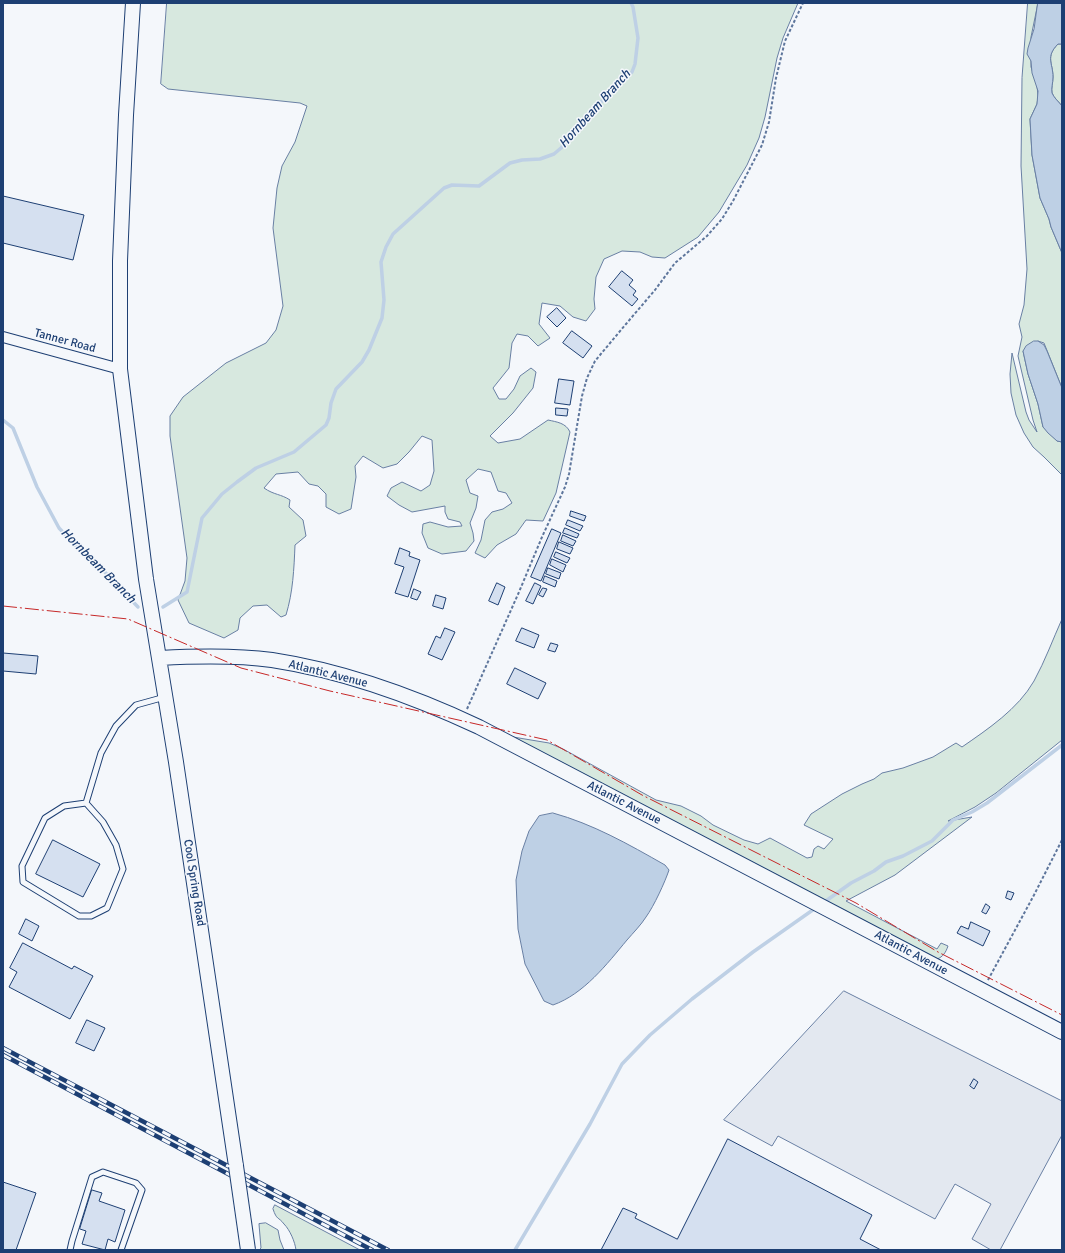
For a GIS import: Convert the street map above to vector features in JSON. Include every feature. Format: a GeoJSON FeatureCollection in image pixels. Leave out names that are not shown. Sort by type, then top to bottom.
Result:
{"type":"FeatureCollection","features":[{"type":"Feature","properties":{"kind":"main road","name":"Cool Spring Road"},"geometry":{"type":"LineString","coordinates":[[132,3],[120,261],[120,369],[146,579],[166,696],[248,1250]]}},
{"type":"Feature","properties":{"kind":"main road","name":"Atlantic Avenue"},"geometry":{"type":"LineString","coordinates":[[160,658],[198,656],[270,660],[304,666],[399,693],[462,720],[1062,1032]]}},
{"type":"Feature","properties":{"kind":"street","name":"Tanner Road"},"geometry":{"type":"LineString","coordinates":[[3,337],[120,369]]}},
{"type":"Feature","properties":{"kind":"lane"},"geometry":{"type":"LineString","coordinates":[[86,803],[101,753],[116,726],[136,705],[166,696]]}},
{"type":"Feature","properties":{"kind":"lane"},"geometry":{"type":"LineString","coordinates":[[86,803],[104,822],[116,845],[123,868],[107,908],[91,916],[79,916],[23,882],[22,866],[45,818],[64,806],[86,803]]}},
{"type":"Feature","properties":{"kind":"lane"},"geometry":{"type":"LineString","coordinates":[[70,1250],[92,1177],[103,1172],[136,1183],[142,1190],[121,1250]]}},
{"type":"Feature","properties":{"kind":"path"},"geometry":{"type":"LineString","coordinates":[[462,720],[519,592],[542,536],[565,487],[569,474],[582,396],[596,361],[655,290],[675,262],[707,236],[722,219],[733,201],[762,145],[769,122],[776,78],[785,42],[803,3]]}},
{"type":"Feature","properties":{"kind":"path"},"geometry":{"type":"LineString","coordinates":[[982,991],[1062,840]]}},
{"type":"Feature","properties":{"kind":"shaded area"},"geometry":{"type":"Polygon","coordinates":[[[167,3],[798,3],[783,38],[777,58],[765,117],[759,138],[747,165],[719,212],[698,237],[665,258],[652,257],[640,252],[622,251],[604,259],[596,277],[594,299],[595,309],[586,321],[573,317],[560,306],[542,303],[539,324],[550,338],[538,346],[528,336],[517,334],[512,343],[509,368],[493,388],[499,399],[506,399],[514,389],[520,376],[531,368],[536,372],[533,388],[513,413],[490,436],[498,443],[520,439],[548,420],[564,425],[570,432],[556,493],[543,521],[526,520],[516,534],[497,545],[485,558],[475,553],[481,540],[485,520],[492,512],[503,509],[512,503],[506,493],[498,491],[491,472],[478,469],[466,480],[470,493],[478,496],[476,508],[470,523],[474,541],[466,551],[442,554],[428,548],[422,533],[423,524],[430,522],[448,527],[462,526],[460,522],[448,519],[445,512],[445,506],[412,512],[387,496],[391,488],[402,482],[421,491],[430,485],[434,471],[432,440],[422,436],[397,464],[383,468],[363,456],[355,466],[356,477],[351,509],[339,514],[326,507],[326,494],[318,486],[309,484],[298,472],[276,474],[264,488],[290,500],[289,507],[303,520],[306,536],[295,545],[292,589],[286,615],[281,617],[267,605],[253,606],[240,618],[238,630],[224,638],[189,623],[178,600],[185,581],[187,558],[170,436],[170,416],[183,397],[226,363],[266,343],[276,330],[283,306],[273,228],[277,188],[282,166],[295,142],[307,106],[300,103],[168,89],[161,84],[167,3]]]}},
{"type":"Feature","properties":{"kind":"shaded area"},"geometry":{"type":"Polygon","coordinates":[[[1028,3],[1038,3],[1031,37],[1031,67],[1037,85],[1038,97],[1037,104],[1030,119],[1032,155],[1040,198],[1062,253],[1062,388],[1044,343],[1038,341],[1023,351],[1043,427],[1057,441],[1062,442],[1062,475],[1033,447],[1024,433],[1016,415],[1011,393],[1010,374],[1012,353],[1026,412],[1029,420],[1037,432],[1018,356],[1022,337],[1019,324],[1024,305],[1027,269],[1021,166],[1022,78],[1028,3]]]}},
{"type":"Feature","properties":{"kind":"shaded area"},"geometry":{"type":"Polygon","coordinates":[[[1058,44],[1062,44],[1062,106],[1052,93],[1053,72],[1051,56],[1058,44]]]}},
{"type":"Feature","properties":{"kind":"shaded area"},"geometry":{"type":"Polygon","coordinates":[[[1062,619],[1062,740],[996,793],[975,807],[948,821],[972,817],[895,875],[846,901],[937,949],[941,943],[948,946],[944,954],[937,959],[507,736],[549,743],[563,749],[656,800],[681,806],[701,816],[713,825],[744,840],[758,844],[770,838],[807,858],[812,857],[814,849],[818,846],[824,849],[833,839],[804,825],[811,814],[842,794],[874,779],[882,773],[903,768],[933,757],[956,743],[962,747],[992,726],[1020,701],[1034,681],[1062,619]]]}},
{"type":"Feature","properties":{"kind":"shaded area"},"geometry":{"type":"Polygon","coordinates":[[[844,991],[1062,1101],[1062,1135],[1000,1250],[991,1250],[972,1239],[991,1204],[955,1184],[935,1219],[778,1136],[772,1146],[724,1120],[844,991]]]}},
{"type":"Feature","properties":{"kind":"shaded area"},"geometry":{"type":"Polygon","coordinates":[[[275,1205],[360,1250],[296,1250],[288,1229],[274,1213],[273,1209],[275,1205]]]}},
{"type":"Feature","properties":{"kind":"shaded area"},"geometry":{"type":"Polygon","coordinates":[[[266,1223],[278,1230],[284,1250],[259,1250],[261,1248],[259,1224],[266,1223]]]}},
{"type":"Feature","properties":{"kind":"water"},"geometry":{"type":"Polygon","coordinates":[[[1038,3],[1062,3],[1062,44],[1058,44],[1054,49],[1051,60],[1053,72],[1052,93],[1062,106],[1062,253],[1040,198],[1032,155],[1030,119],[1037,104],[1038,91],[1032,73],[1031,61],[1027,54],[1034,29],[1038,3]]]}},
{"type":"Feature","properties":{"kind":"water"},"geometry":{"type":"Polygon","coordinates":[[[1034,341],[1038,341],[1044,345],[1062,388],[1062,442],[1057,441],[1043,427],[1038,404],[1028,374],[1023,351],[1026,346],[1034,341]]]}},
{"type":"Feature","properties":{"kind":"water"},"geometry":{"type":"Polygon","coordinates":[[[553,813],[610,835],[665,865],[669,870],[659,894],[649,912],[611,959],[585,986],[575,994],[553,1005],[544,1001],[525,964],[518,929],[516,880],[522,851],[529,831],[539,816],[553,813]]]}},
{"type":"Feature","properties":{"kind":"building"},"geometry":{"type":"Polygon","coordinates":[[[3,196],[84,215],[73,260],[3,243],[3,196]]]}},
{"type":"Feature","properties":{"kind":"building"},"geometry":{"type":"Polygon","coordinates":[[[622,271],[633,280],[629,285],[636,291],[633,295],[638,299],[632,306],[609,287],[622,271]]]}},
{"type":"Feature","properties":{"kind":"building"},"geometry":{"type":"Polygon","coordinates":[[[557,308],[566,318],[557,327],[547,317],[557,308]]]}},
{"type":"Feature","properties":{"kind":"building"},"geometry":{"type":"Polygon","coordinates":[[[572,331],[592,346],[583,358],[563,343],[572,331]]]}},
{"type":"Feature","properties":{"kind":"building"},"geometry":{"type":"Polygon","coordinates":[[[559,379],[574,381],[570,405],[555,403],[559,379]]]}},
{"type":"Feature","properties":{"kind":"building"},"geometry":{"type":"Polygon","coordinates":[[[556,408],[568,409],[567,416],[556,415],[556,408]]]}},
{"type":"Feature","properties":{"kind":"building"},"geometry":{"type":"Polygon","coordinates":[[[571,511],[586,516],[584,521],[570,516],[571,511]]]}},
{"type":"Feature","properties":{"kind":"building"},"geometry":{"type":"Polygon","coordinates":[[[568,520],[583,526],[580,531],[566,525],[568,520]]]}},
{"type":"Feature","properties":{"kind":"building"},"geometry":{"type":"Polygon","coordinates":[[[565,528],[579,534],[577,538],[563,533],[565,528]]]}},
{"type":"Feature","properties":{"kind":"building"},"geometry":{"type":"Polygon","coordinates":[[[552,529],[561,533],[541,581],[531,577],[552,529]]]}},
{"type":"Feature","properties":{"kind":"building"},"geometry":{"type":"Polygon","coordinates":[[[563,535],[576,541],[573,546],[561,541],[563,535]]]}},
{"type":"Feature","properties":{"kind":"building"},"geometry":{"type":"Polygon","coordinates":[[[559,542],[573,548],[570,554],[557,549],[559,542]]]}},
{"type":"Feature","properties":{"kind":"building"},"geometry":{"type":"Polygon","coordinates":[[[400,548],[410,552],[409,556],[420,560],[408,597],[395,593],[404,567],[395,564],[400,548]]]}},
{"type":"Feature","properties":{"kind":"building"},"geometry":{"type":"Polygon","coordinates":[[[556,552],[570,558],[567,563],[554,557],[556,552]]]}},
{"type":"Feature","properties":{"kind":"building"},"geometry":{"type":"Polygon","coordinates":[[[552,559],[566,565],[563,572],[550,565],[552,559]]]}},
{"type":"Feature","properties":{"kind":"building"},"geometry":{"type":"Polygon","coordinates":[[[548,568],[561,573],[559,579],[546,574],[548,568]]]}},
{"type":"Feature","properties":{"kind":"building"},"geometry":{"type":"Polygon","coordinates":[[[545,576],[557,581],[555,587],[543,582],[545,576]]]}},
{"type":"Feature","properties":{"kind":"building"},"geometry":{"type":"Polygon","coordinates":[[[497,583],[505,587],[498,605],[489,601],[497,583]]]}},
{"type":"Feature","properties":{"kind":"building"},"geometry":{"type":"Polygon","coordinates":[[[535,583],[541,586],[533,604],[526,601],[535,583]]]}},
{"type":"Feature","properties":{"kind":"building"},"geometry":{"type":"Polygon","coordinates":[[[543,588],[547,589],[543,597],[539,595],[543,588]]]}},
{"type":"Feature","properties":{"kind":"building"},"geometry":{"type":"Polygon","coordinates":[[[414,589],[421,592],[417,600],[411,598],[414,589]]]}},
{"type":"Feature","properties":{"kind":"building"},"geometry":{"type":"Polygon","coordinates":[[[436,595],[446,598],[443,609],[433,606],[436,595]]]}},
{"type":"Feature","properties":{"kind":"building"},"geometry":{"type":"Polygon","coordinates":[[[445,628],[455,632],[442,660],[428,654],[436,636],[440,638],[445,628]]]}},
{"type":"Feature","properties":{"kind":"building"},"geometry":{"type":"Polygon","coordinates":[[[522,628],[539,635],[534,648],[516,641],[522,628]]]}},
{"type":"Feature","properties":{"kind":"building"},"geometry":{"type":"Polygon","coordinates":[[[551,643],[558,645],[555,652],[548,650],[551,643]]]}},
{"type":"Feature","properties":{"kind":"building"},"geometry":{"type":"Polygon","coordinates":[[[3,653],[38,656],[36,674],[3,671],[3,653]]]}},
{"type":"Feature","properties":{"kind":"building"},"geometry":{"type":"Polygon","coordinates":[[[515,668],[546,683],[538,699],[507,684],[515,668]]]}},
{"type":"Feature","properties":{"kind":"building"},"geometry":{"type":"Polygon","coordinates":[[[53,840],[100,864],[83,897],[36,874],[53,840]]]}},
{"type":"Feature","properties":{"kind":"building"},"geometry":{"type":"Polygon","coordinates":[[[1008,891],[1014,893],[1011,900],[1006,898],[1008,891]]]}},
{"type":"Feature","properties":{"kind":"building"},"geometry":{"type":"Polygon","coordinates":[[[986,904],[990,907],[986,914],[982,912],[986,904]]]}},
{"type":"Feature","properties":{"kind":"building"},"geometry":{"type":"Polygon","coordinates":[[[26,919],[39,926],[32,941],[19,934],[26,919]]]}},
{"type":"Feature","properties":{"kind":"building"},"geometry":{"type":"Polygon","coordinates":[[[971,922],[990,931],[983,946],[957,933],[961,926],[968,929],[971,922]]]}},
{"type":"Feature","properties":{"kind":"building"},"geometry":{"type":"Polygon","coordinates":[[[23,943],[72,969],[74,966],[93,976],[70,1019],[9,987],[17,972],[10,968],[23,943]]]}},
{"type":"Feature","properties":{"kind":"building"},"geometry":{"type":"Polygon","coordinates":[[[87,1020],[105,1028],[94,1051],[76,1043],[87,1020]]]}},
{"type":"Feature","properties":{"kind":"building"},"geometry":{"type":"Polygon","coordinates":[[[974,1079],[978,1082],[974,1089],[970,1086],[974,1079]]]}},
{"type":"Feature","properties":{"kind":"building"},"geometry":{"type":"Polygon","coordinates":[[[728,1139],[872,1215],[860,1239],[881,1250],[601,1250],[623,1208],[637,1214],[635,1218],[677,1239],[728,1139]]]}},
{"type":"Feature","properties":{"kind":"building"},"geometry":{"type":"Polygon","coordinates":[[[3,1182],[36,1193],[16,1250],[3,1250],[3,1182]]]}},
{"type":"Feature","properties":{"kind":"building"},"geometry":{"type":"Polygon","coordinates":[[[92,1190],[102,1193],[99,1201],[125,1210],[115,1242],[108,1239],[105,1250],[82,1244],[86,1231],[80,1229],[92,1190]]]}},
{"type":"Feature","properties":{"kind":"waterway","name":"Hornbeam Branch"},"geometry":{"type":"LineString","coordinates":[[163,607],[187,592],[202,518],[222,494],[256,468],[294,452],[326,425],[336,389],[362,362],[369,350],[382,318],[384,300],[381,262],[386,247],[393,234],[444,188],[452,185],[479,186],[510,163],[522,160],[540,159],[554,154],[561,148],[598,105],[632,72],[635,64],[638,38],[631,3]]}},
{"type":"Feature","properties":{"kind":"waterway","name":"Hornbeam Branch"},"geometry":{"type":"LineString","coordinates":[[3,420],[13,428],[37,487],[59,528],[89,560],[99,566],[138,607]]}},
{"type":"Feature","properties":{"kind":"waterway"},"geometry":{"type":"LineString","coordinates":[[823,903],[851,883],[874,871],[886,862],[903,856],[932,841],[953,820],[972,812],[987,803],[1062,745]]}},
{"type":"Feature","properties":{"kind":"waterway"},"geometry":{"type":"LineString","coordinates":[[515,1250],[590,1124],[622,1064],[650,1035],[692,999],[753,952],[817,907]]}},
{"type":"Feature","properties":{"kind":"railway"},"geometry":{"type":"LineString","coordinates":[[3,1048],[388,1250]]}},
{"type":"Feature","properties":{"kind":"railway"},"geometry":{"type":"LineString","coordinates":[[3,1055],[372,1250]]}},
{"type":"Feature","properties":{"kind":"power"},"geometry":{"type":"LineString","coordinates":[[3,606],[128,619],[241,668],[330,691],[547,740],[642,795],[856,903],[938,952],[1062,1015]]}}]}
